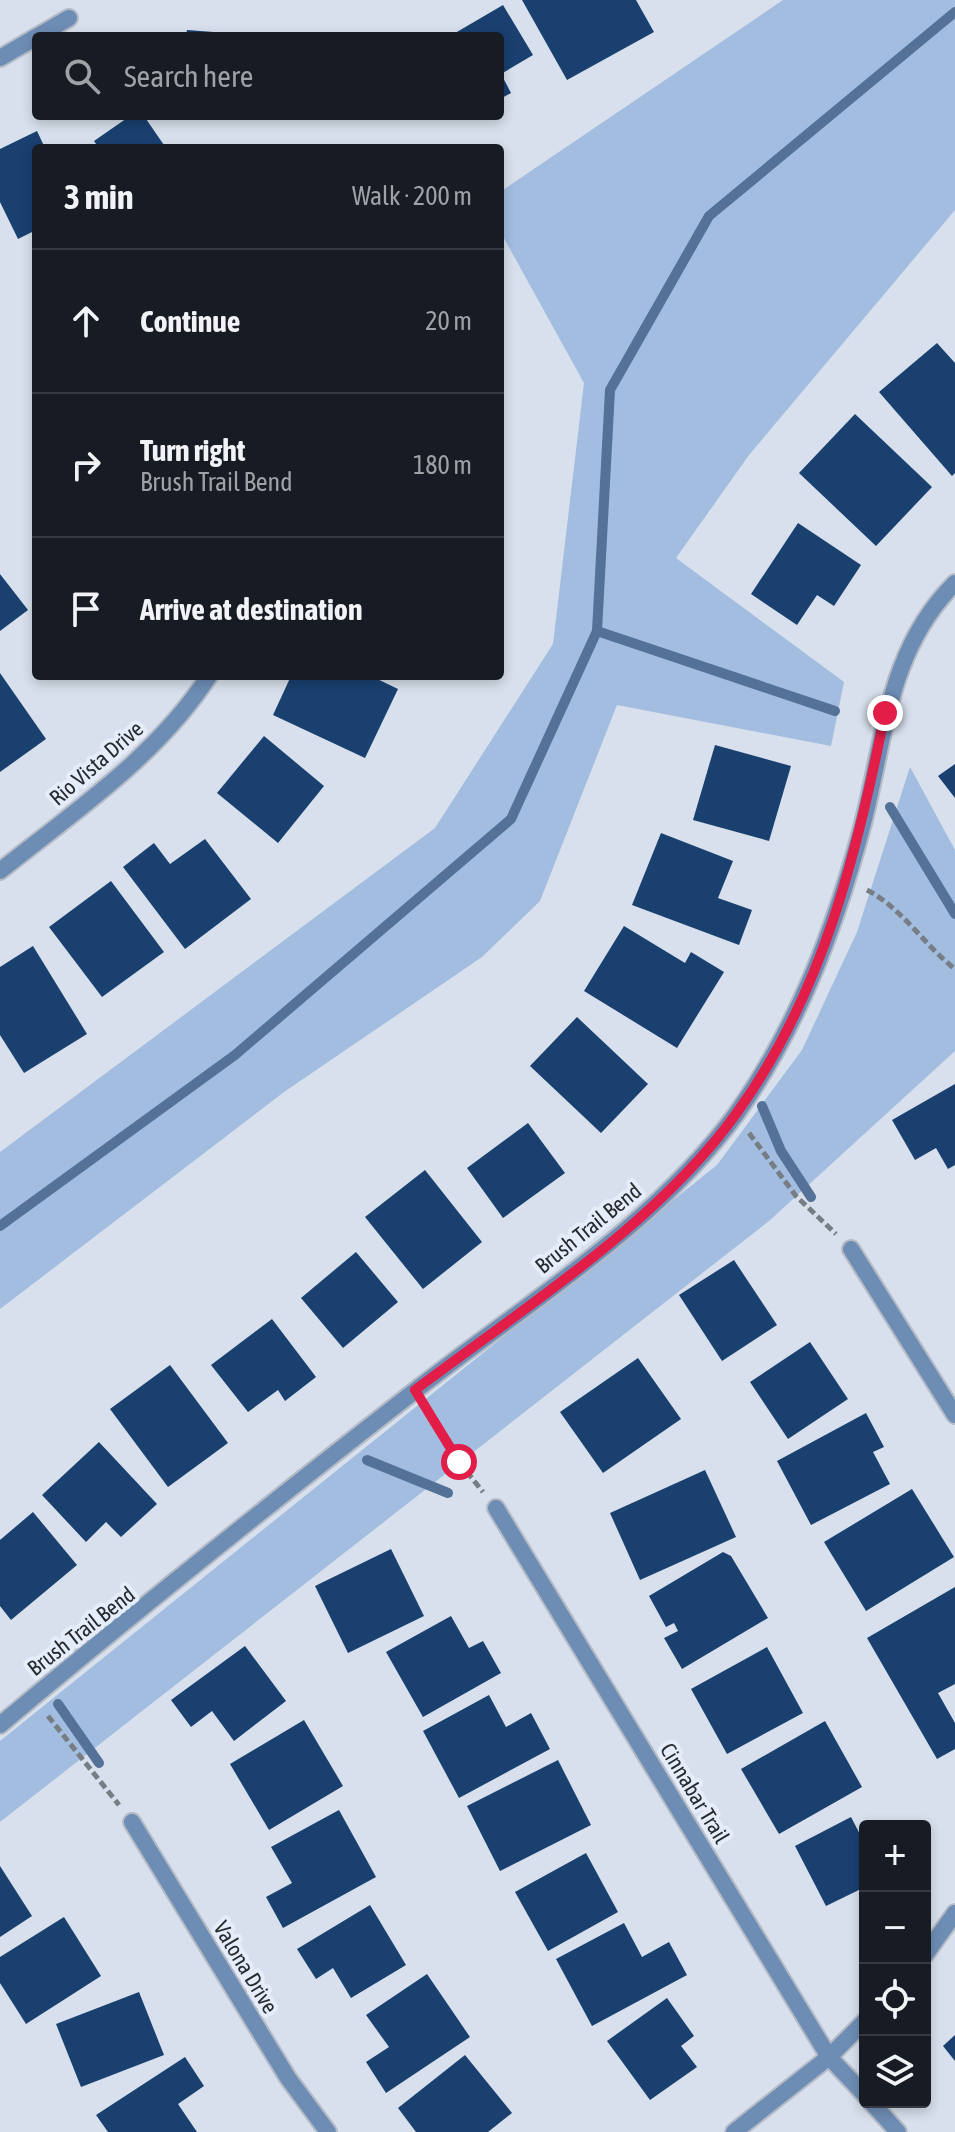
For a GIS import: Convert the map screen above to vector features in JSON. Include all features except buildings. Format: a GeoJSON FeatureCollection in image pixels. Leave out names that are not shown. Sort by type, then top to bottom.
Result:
{"type":"FeatureCollection","features":[{"type":"Feature","properties":{"kind":"street"},"geometry":{"type":"LineString","coordinates":[[45,32],[69,18]]}},
{"type":"Feature","properties":{"kind":"street"},"geometry":{"type":"LineString","coordinates":[[0,58],[32,40]]}},
{"type":"Feature","properties":{"kind":"street","name":"Brush Trail Bend"},"geometry":{"type":"LineString","coordinates":[[0,1725],[415,1390],[626,1229],[696,1160],[736,1115],[814,976],[847,880],[899,669],[912,640],[955,583]]}},
{"type":"Feature","properties":{"kind":"street","name":"Rio Vista Drive"},"geometry":{"type":"LineString","coordinates":[[0,871],[139,760],[189,706],[206,680]]}},
{"type":"Feature","properties":{"kind":"street"},"geometry":{"type":"LineString","coordinates":[[851,1249],[955,1415]]}},
{"type":"Feature","properties":{"kind":"street","name":"Cinnabar Trail"},"geometry":{"type":"LineString","coordinates":[[496,1508],[829,2057],[859,2089]]}},
{"type":"Feature","properties":{"kind":"street","name":"Valona Drive"},"geometry":{"type":"LineString","coordinates":[[132,1822],[288,2078],[328,2132]]}},
{"type":"Feature","properties":{"kind":"street"},"geometry":{"type":"LineString","coordinates":[[931,1947],[955,1913]]}},
{"type":"Feature","properties":{"kind":"street"},"geometry":{"type":"LineString","coordinates":[[734,2132],[829,2057],[859,2027]]}},
{"type":"Feature","properties":{"kind":"street"},"geometry":{"type":"LineString","coordinates":[[876,2108],[898,2132]]}},
{"type":"Feature","properties":{"kind":"path"},"geometry":{"type":"LineString","coordinates":[[847,880],[881,898],[934,953],[955,969]]}},
{"type":"Feature","properties":{"kind":"path"},"geometry":{"type":"LineString","coordinates":[[736,1115],[796,1196],[851,1249]]}},
{"type":"Feature","properties":{"kind":"path"},"geometry":{"type":"LineString","coordinates":[[415,1390],[459,1462],[496,1508]]}},
{"type":"Feature","properties":{"kind":"path"},"geometry":{"type":"LineString","coordinates":[[33,1697],[132,1822]]}},
{"type":"Feature","properties":{"kind":"shaded area"},"geometry":{"type":"Polygon","coordinates":[[[783,0],[955,0],[955,210],[749,455],[676,558],[844,682],[831,746],[617,705],[540,901],[482,957],[284,1092],[0,1309],[0,1152],[435,828],[553,644],[584,383],[504,238],[504,189],[783,0]]]}},
{"type":"Feature","properties":{"kind":"shaded area"},"geometry":{"type":"Polygon","coordinates":[[[910,767],[955,850],[955,1051],[769,1221],[0,1822],[0,1741],[717,1165],[802,1050],[857,932],[910,767]]]}},
{"type":"Feature","properties":{"kind":"waterway"},"geometry":{"type":"LineString","coordinates":[[0,1226],[235,1055],[511,819],[597,631],[610,390],[709,216],[955,12]]}},
{"type":"Feature","properties":{"kind":"waterway"},"geometry":{"type":"LineString","coordinates":[[597,631],[835,711]]}},
{"type":"Feature","properties":{"kind":"waterway"},"geometry":{"type":"LineString","coordinates":[[890,807],[955,914]]}},
{"type":"Feature","properties":{"kind":"waterway"},"geometry":{"type":"LineString","coordinates":[[762,1106],[781,1151],[811,1197]]}},
{"type":"Feature","properties":{"kind":"waterway"},"geometry":{"type":"LineString","coordinates":[[367,1460],[448,1493]]}},
{"type":"Feature","properties":{"kind":"waterway"},"geometry":{"type":"LineString","coordinates":[[58,1704],[99,1763]]}},
{"type":"Feature","properties":{"kind":"route"},"geometry":{"type":"LineString","coordinates":[[459,1462],[415,1390],[653,1205],[736,1115],[761,1076],[814,976],[833,925],[862,828],[885,713]]}}]}
